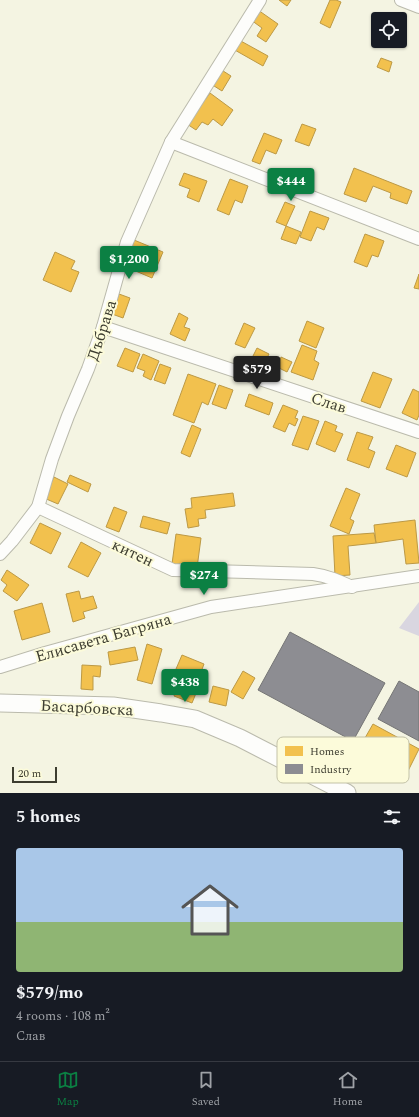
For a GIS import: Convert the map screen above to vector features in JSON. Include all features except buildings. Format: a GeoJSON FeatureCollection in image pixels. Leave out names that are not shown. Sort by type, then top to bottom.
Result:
{"type":"FeatureCollection","features":[{"type":"Feature","properties":{"kind":"street","name":"Дъбрава"},"geometry":{"type":"LineString","coordinates":[[0,554],[38,507],[52,459],[88,369],[103,326],[127,242],[171,142],[260,0]]}},
{"type":"Feature","properties":{"kind":"street"},"geometry":{"type":"LineString","coordinates":[[401,0],[419,6]]}},
{"type":"Feature","properties":{"kind":"street"},"geometry":{"type":"LineString","coordinates":[[171,142],[419,239]]}},
{"type":"Feature","properties":{"kind":"street","name":"Слав"},"geometry":{"type":"LineString","coordinates":[[103,326],[419,432]]}},
{"type":"Feature","properties":{"kind":"street","name":"китен"},"geometry":{"type":"LineString","coordinates":[[38,507],[173,570],[318,575],[332,578],[352,587]]}},
{"type":"Feature","properties":{"kind":"street","name":"Елисавета Багряна"},"geometry":{"type":"LineString","coordinates":[[0,667],[211,607],[419,576]]}},
{"type":"Feature","properties":{"kind":"street","name":"Басарбовска"},"geometry":{"type":"LineString","coordinates":[[0,704],[113,706],[195,719],[240,738],[277,757]]}},
{"type":"Feature","properties":{"kind":"street","name":"Басарбовска"},"geometry":{"type":"LineString","coordinates":[[328,783],[347,793]]}},
{"type":"Feature","properties":{"kind":"shaded area"},"geometry":{"type":"Polygon","coordinates":[[[419,602],[419,636],[399,628],[419,602]]]}}]}
